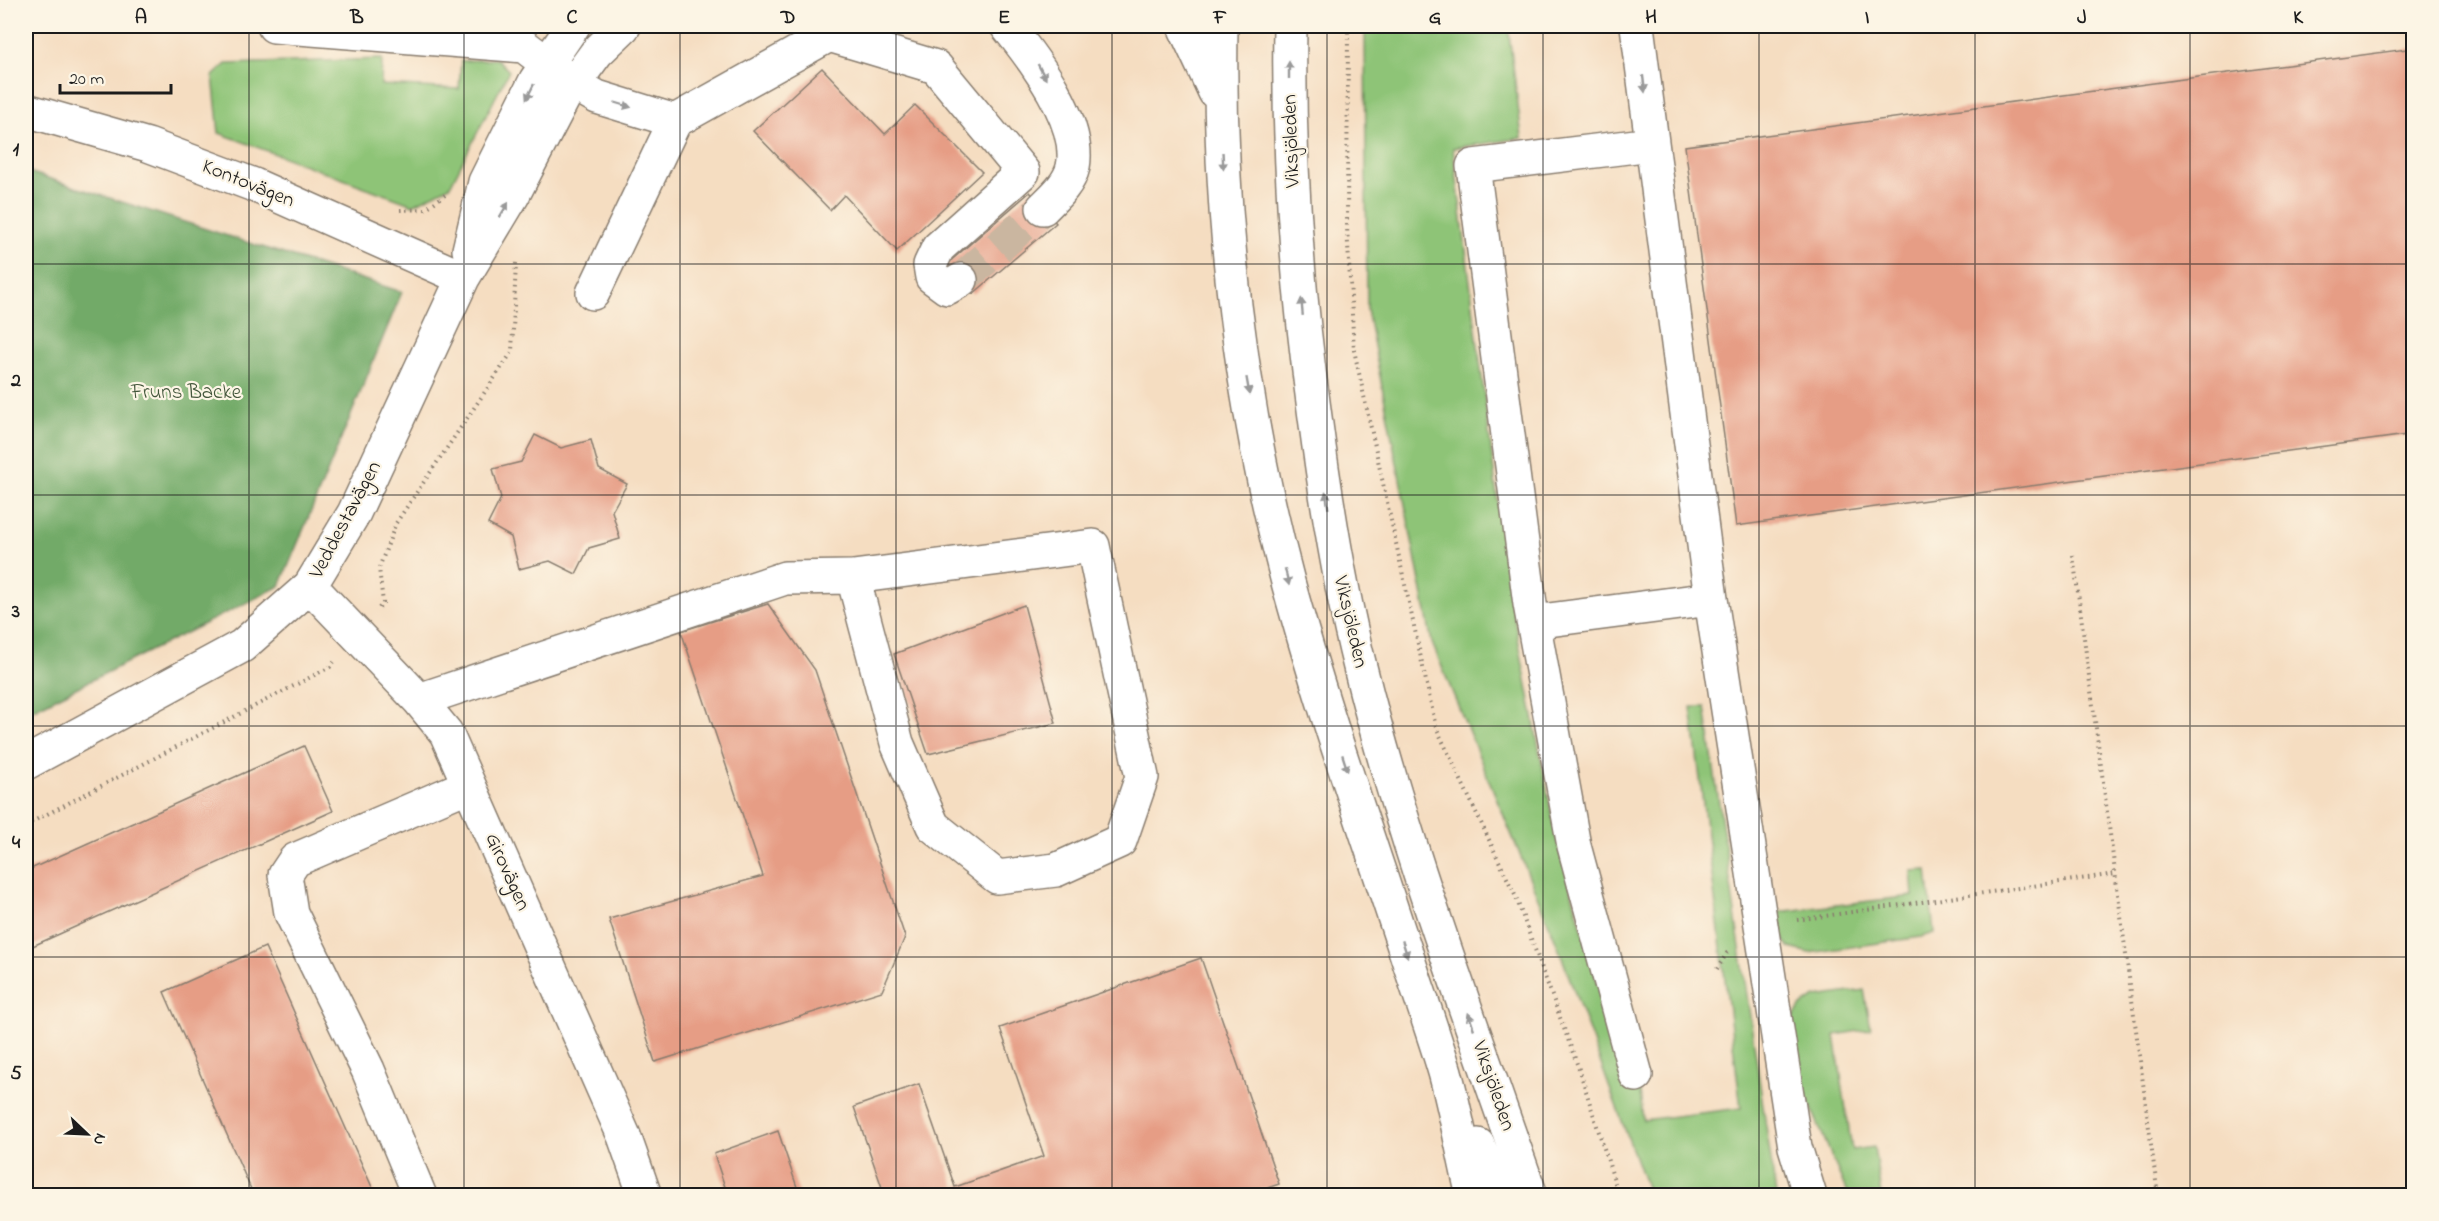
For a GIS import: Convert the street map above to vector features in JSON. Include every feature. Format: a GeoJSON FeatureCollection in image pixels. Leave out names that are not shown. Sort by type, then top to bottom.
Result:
{"type":"FeatureCollection","features":[{"type":"Feature","properties":{"kind":"main road"},"geometry":{"type":"LineString","coordinates":[[274,26],[524,46],[573,83],[597,97],[675,122]]}},
{"type":"Feature","properties":{"kind":"main road","name":"Veddestavägen"},"geometry":{"type":"LineString","coordinates":[[463,278],[485,182],[536,80],[573,26]]}},
{"type":"Feature","properties":{"kind":"main road","name":"Veddestavägen"},"geometry":{"type":"LineString","coordinates":[[26,763],[242,646],[310,586],[354,513],[463,278],[513,195],[573,83],[597,52],[624,26]]}},
{"type":"Feature","properties":{"kind":"main road"},"geometry":{"type":"LineString","coordinates":[[1007,26],[1039,65],[1068,125],[1073,166],[1066,184],[1043,208]]}},
{"type":"Feature","properties":{"kind":"main road"},"geometry":{"type":"LineString","coordinates":[[1184,26],[1220,103]]}},
{"type":"Feature","properties":{"kind":"main road","name":"Viksjöleden"},"geometry":{"type":"LineString","coordinates":[[1221,26],[1220,103],[1225,203],[1238,328],[1260,454],[1288,581],[1322,694],[1445,1072],[1473,1196]]}},
{"type":"Feature","properties":{"kind":"main road","name":"Viksjöleden"},"geometry":{"type":"LineString","coordinates":[[1290,26],[1289,74],[1295,219],[1306,351],[1336,558],[1360,668],[1409,840],[1531,1196]]}},
{"type":"Feature","properties":{"kind":"main road"},"geometry":{"type":"LineString","coordinates":[[1637,26],[1712,599],[1761,935],[1795,1147],[1810,1196]]}},
{"type":"Feature","properties":{"kind":"main road"},"geometry":{"type":"LineString","coordinates":[[593,294],[675,122],[830,29],[936,67],[1023,172],[938,248],[930,265],[932,277],[947,288],[961,280]]}},
{"type":"Feature","properties":{"kind":"main road","name":"Kontovägen"},"geometry":{"type":"LineString","coordinates":[[26,110],[159,149],[254,185],[463,278]]}},
{"type":"Feature","properties":{"kind":"main road"},"geometry":{"type":"LineString","coordinates":[[1635,1075],[1574,846],[1533,622],[1473,166],[1652,144]]}},
{"type":"Feature","properties":{"kind":"main road"},"geometry":{"type":"LineString","coordinates":[[419,700],[785,578],[853,577],[1093,546],[1142,777],[1120,841],[1056,870],[997,877],[933,826],[897,743],[853,577]]}},
{"type":"Feature","properties":{"kind":"main road","name":"Girovägen"},"geometry":{"type":"LineString","coordinates":[[310,586],[419,700],[446,733],[624,1136],[645,1196]]}},
{"type":"Feature","properties":{"kind":"main road"},"geometry":{"type":"LineString","coordinates":[[1533,622],[1712,599]]}},
{"type":"Feature","properties":{"kind":"main road"},"geometry":{"type":"LineString","coordinates":[[420,1196],[368,1070],[291,913],[285,875],[295,860],[469,785]]}},
{"type":"Feature","properties":{"kind":"main road","name":"Viksjöleden"},"geometry":{"type":"LineString","coordinates":[[1445,1072],[1485,1161],[1498,1196]]}},
{"type":"Feature","properties":{"kind":"path"},"geometry":{"type":"LineString","coordinates":[[1348,26],[1347,227],[1354,350],[1436,727],[1515,895],[1580,1072],[1619,1196]]}},
{"type":"Feature","properties":{"kind":"path"},"geometry":{"type":"LineString","coordinates":[[383,603],[380,568],[396,523],[512,352],[516,256]]}},
{"type":"Feature","properties":{"kind":"path"},"geometry":{"type":"LineString","coordinates":[[2073,555],[2158,1196]]}},
{"type":"Feature","properties":{"kind":"path"},"geometry":{"type":"LineString","coordinates":[[26,825],[330,667],[339,657]]}},
{"type":"Feature","properties":{"kind":"path"},"geometry":{"type":"LineString","coordinates":[[1717,969],[1726,952],[1785,922],[2115,874]]}},
{"type":"Feature","properties":{"kind":"green space"},"geometry":{"type":"Polygon","coordinates":[[[1365,26],[1508,26],[1522,138],[1453,148],[1509,591],[1556,837],[1628,1090],[1640,1091],[1643,1120],[1741,1108],[1691,707],[1705,707],[1776,1195],[1649,1195],[1557,944],[1432,643],[1367,310],[1365,26]]]}},
{"type":"Feature","properties":{"kind":"green space"},"geometry":{"type":"Polygon","coordinates":[[[382,59],[381,85],[459,89],[461,61],[497,59],[509,71],[450,186],[413,205],[219,133],[213,76],[226,64],[382,59]]]}},
{"type":"Feature","properties":{"kind":"green space","name":"Fruns Backe"},"geometry":{"type":"Polygon","coordinates":[[[26,171],[402,292],[280,586],[26,713],[26,171]]]}},
{"type":"Feature","properties":{"kind":"green space"},"geometry":{"type":"Polygon","coordinates":[[[1927,870],[1934,933],[1921,937],[1809,953],[1790,948],[1781,938],[1778,912],[1913,896],[1911,871],[1927,870]]]}},
{"type":"Feature","properties":{"kind":"green space"},"geometry":{"type":"Polygon","coordinates":[[[1864,990],[1871,1029],[1835,1035],[1852,1150],[1874,1147],[1881,1195],[1848,1195],[1792,1062],[1790,1022],[1801,1006],[1816,997],[1864,990]]]}},
{"type":"Feature","properties":{"kind":"building"},"geometry":{"type":"Polygon","coordinates":[[[2414,48],[2414,434],[1736,526],[1685,146],[2414,48]]]}},
{"type":"Feature","properties":{"kind":"building"},"geometry":{"type":"Polygon","coordinates":[[[822,68],[885,134],[915,105],[982,172],[897,251],[844,195],[830,210],[753,131],[822,68]]]}},
{"type":"Feature","properties":{"kind":"building"},"geometry":{"type":"Polygon","coordinates":[[[1030,192],[1056,223],[973,294],[947,264],[1030,192]]]}},
{"type":"Feature","properties":{"kind":"building"},"geometry":{"type":"Polygon","coordinates":[[[535,435],[561,448],[591,440],[599,469],[627,484],[612,511],[620,539],[589,548],[576,574],[550,561],[519,569],[511,537],[488,524],[501,498],[493,469],[521,462],[535,435]]]}},
{"type":"Feature","properties":{"kind":"building"},"geometry":{"type":"Polygon","coordinates":[[[768,604],[815,670],[905,937],[882,991],[655,1062],[609,919],[763,876],[681,631],[768,604]]]}},
{"type":"Feature","properties":{"kind":"building"},"geometry":{"type":"Polygon","coordinates":[[[1024,605],[1056,723],[928,754],[894,654],[1024,605]]]}},
{"type":"Feature","properties":{"kind":"building"},"geometry":{"type":"Polygon","coordinates":[[[304,746],[333,811],[26,949],[26,871],[304,746]]]}},
{"type":"Feature","properties":{"kind":"building"},"geometry":{"type":"Polygon","coordinates":[[[265,947],[376,1196],[254,1196],[164,992],[265,947]]]}},
{"type":"Feature","properties":{"kind":"building"},"geometry":{"type":"Polygon","coordinates":[[[1201,958],[1279,1184],[1244,1196],[885,1196],[854,1107],[919,1084],[955,1187],[1044,1156],[1000,1028],[1201,958]]]}},
{"type":"Feature","properties":{"kind":"building"},"geometry":{"type":"Polygon","coordinates":[[[778,1131],[800,1196],[728,1196],[714,1154],[778,1131]]]}},
{"type":"Feature","properties":{"kind":"tunnel"},"geometry":{"type":"LineString","coordinates":[[961,280],[1043,208]]}}]}
